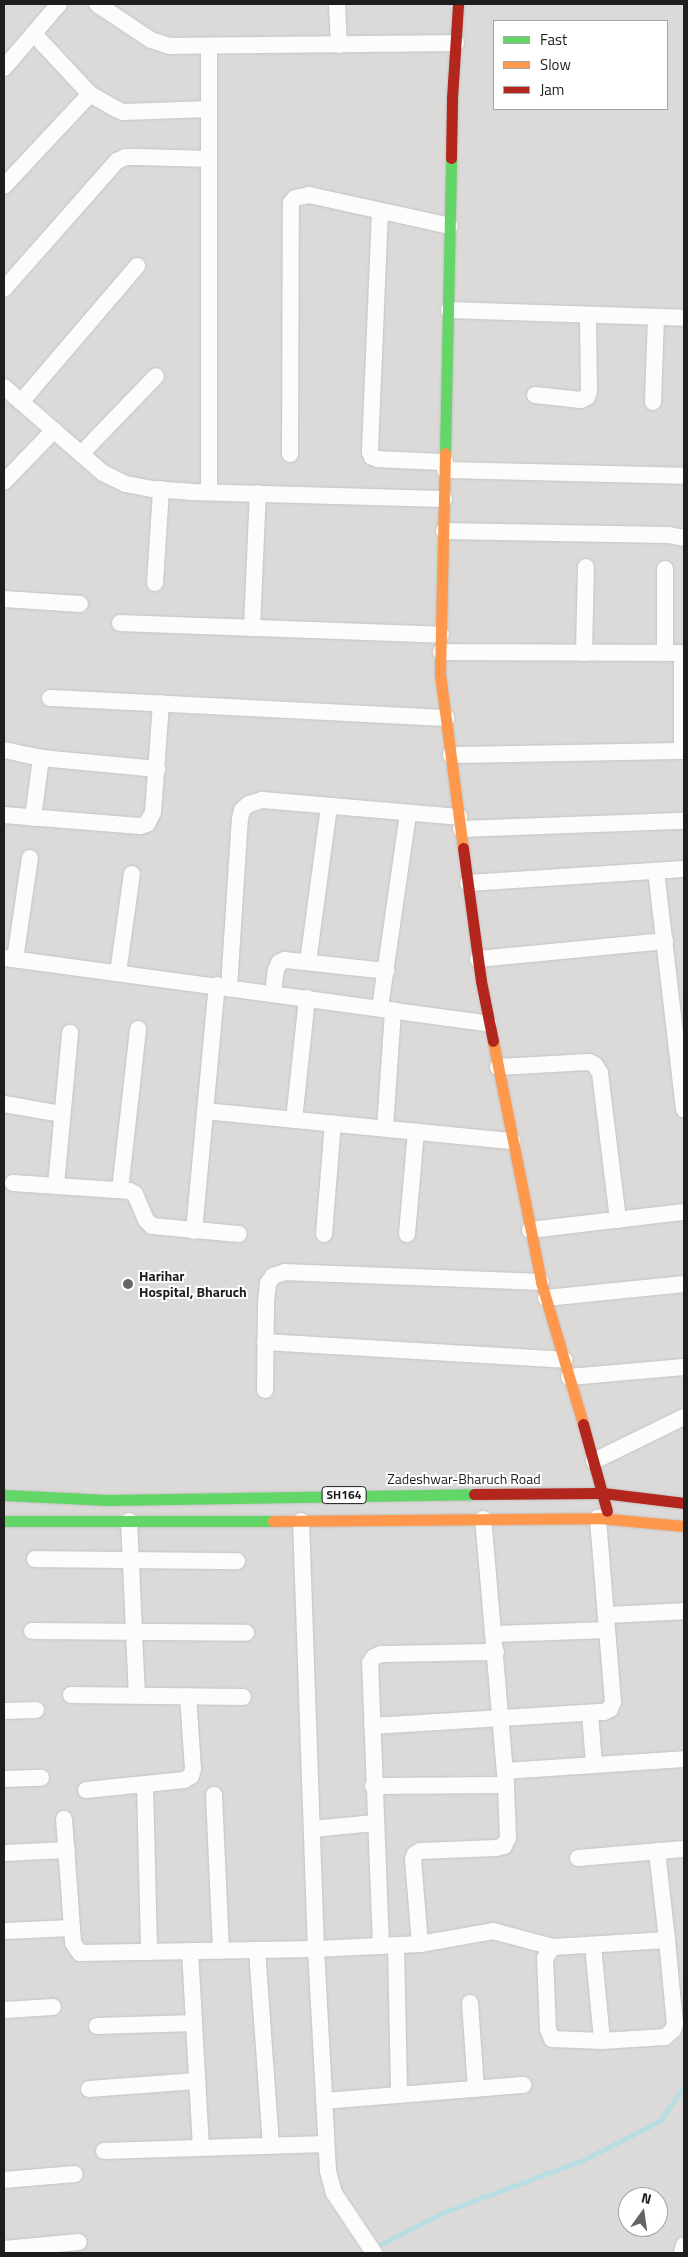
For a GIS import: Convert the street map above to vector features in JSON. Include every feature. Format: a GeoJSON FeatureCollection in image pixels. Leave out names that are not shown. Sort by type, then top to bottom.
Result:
{"type":"FeatureCollection","features":[{"type":"Feature","properties":{"kind":"main road"},"geometry":{"type":"LineString","coordinates":[[458,4],[452,98],[440,674],[478,959],[489,1024],[541,1282],[603,1492],[603,1519]]}},
{"type":"Feature","properties":{"kind":"main road","name":"Zadeshwar-Bharuch Road"},"geometry":{"type":"LineString","coordinates":[[4,1495],[108,1500],[603,1492],[684,1503]]}},
{"type":"Feature","properties":{"kind":"main road","name":"SH164"},"geometry":{"type":"LineString","coordinates":[[4,1521],[301,1522],[603,1519],[684,1526]]}},
{"type":"Feature","properties":{"kind":"street"},"geometry":{"type":"LineString","coordinates":[[4,68],[59,4]]}},
{"type":"Feature","properties":{"kind":"street"},"geometry":{"type":"LineString","coordinates":[[97,4],[151,40],[170,46],[456,43]]}},
{"type":"Feature","properties":{"kind":"street"},"geometry":{"type":"LineString","coordinates":[[337,4],[339,45]]}},
{"type":"Feature","properties":{"kind":"street"},"geometry":{"type":"LineString","coordinates":[[34,34],[90,94],[123,112],[209,109]]}},
{"type":"Feature","properties":{"kind":"street"},"geometry":{"type":"LineString","coordinates":[[209,46],[209,492]]}},
{"type":"Feature","properties":{"kind":"street"},"geometry":{"type":"LineString","coordinates":[[4,186],[90,94]]}},
{"type":"Feature","properties":{"kind":"street"},"geometry":{"type":"LineString","coordinates":[[4,289],[117,161],[126,157],[209,159]]}},
{"type":"Feature","properties":{"kind":"street"},"geometry":{"type":"LineString","coordinates":[[290,454],[291,204],[295,198],[309,195],[450,226]]}},
{"type":"Feature","properties":{"kind":"street"},"geometry":{"type":"LineString","coordinates":[[380,211],[370,452],[372,457],[445,466],[684,476]]}},
{"type":"Feature","properties":{"kind":"street"},"geometry":{"type":"LineString","coordinates":[[21,402],[137,266]]}},
{"type":"Feature","properties":{"kind":"street"},"geometry":{"type":"LineString","coordinates":[[449,310],[684,318]]}},
{"type":"Feature","properties":{"kind":"street"},"geometry":{"type":"LineString","coordinates":[[535,395],[581,400],[587,397],[589,391],[588,315]]}},
{"type":"Feature","properties":{"kind":"street"},"geometry":{"type":"LineString","coordinates":[[653,402],[656,317]]}},
{"type":"Feature","properties":{"kind":"street"},"geometry":{"type":"LineString","coordinates":[[81,454],[156,376]]}},
{"type":"Feature","properties":{"kind":"street"},"geometry":{"type":"LineString","coordinates":[[4,387],[103,473],[126,484],[161,490],[444,499]]}},
{"type":"Feature","properties":{"kind":"street"},"geometry":{"type":"LineString","coordinates":[[4,482],[54,430]]}},
{"type":"Feature","properties":{"kind":"street"},"geometry":{"type":"LineString","coordinates":[[155,583],[161,490]]}},
{"type":"Feature","properties":{"kind":"street"},"geometry":{"type":"LineString","coordinates":[[252,628],[258,494]]}},
{"type":"Feature","properties":{"kind":"street"},"geometry":{"type":"LineString","coordinates":[[444,530],[669,534],[684,538]]}},
{"type":"Feature","properties":{"kind":"street"},"geometry":{"type":"LineString","coordinates":[[584,653],[586,567]]}},
{"type":"Feature","properties":{"kind":"street"},"geometry":{"type":"LineString","coordinates":[[665,568],[665,653]]}},
{"type":"Feature","properties":{"kind":"street"},"geometry":{"type":"LineString","coordinates":[[4,599],[80,604]]}},
{"type":"Feature","properties":{"kind":"street"},"geometry":{"type":"LineString","coordinates":[[120,623],[441,635]]}},
{"type":"Feature","properties":{"kind":"street"},"geometry":{"type":"LineString","coordinates":[[441,652],[683,653],[683,751],[451,756]]}},
{"type":"Feature","properties":{"kind":"street"},"geometry":{"type":"LineString","coordinates":[[50,698],[446,718]]}},
{"type":"Feature","properties":{"kind":"street"},"geometry":{"type":"LineString","coordinates":[[4,816],[140,826],[151,819],[157,769],[161,703]]}},
{"type":"Feature","properties":{"kind":"street"},"geometry":{"type":"LineString","coordinates":[[4,750],[41,758],[157,769]]}},
{"type":"Feature","properties":{"kind":"street"},"geometry":{"type":"LineString","coordinates":[[33,818],[41,758]]}},
{"type":"Feature","properties":{"kind":"street"},"geometry":{"type":"LineString","coordinates":[[194,1231],[204,1111],[223,986],[242,810],[249,804],[262,800],[408,813],[460,823],[684,821]]}},
{"type":"Feature","properties":{"kind":"street"},"geometry":{"type":"LineString","coordinates":[[308,962],[328,806]]}},
{"type":"Feature","properties":{"kind":"street"},"geometry":{"type":"LineString","coordinates":[[385,1128],[386,971],[408,813]]}},
{"type":"Feature","properties":{"kind":"street"},"geometry":{"type":"LineString","coordinates":[[30,858],[9,959],[223,986],[489,1024]]}},
{"type":"Feature","properties":{"kind":"street"},"geometry":{"type":"LineString","coordinates":[[468,883],[684,869]]}},
{"type":"Feature","properties":{"kind":"street"},"geometry":{"type":"LineString","coordinates":[[656,871],[684,1109]]}},
{"type":"Feature","properties":{"kind":"street"},"geometry":{"type":"LineString","coordinates":[[118,972],[132,874]]}},
{"type":"Feature","properties":{"kind":"street"},"geometry":{"type":"LineString","coordinates":[[478,959],[665,942]]}},
{"type":"Feature","properties":{"kind":"street"},"geometry":{"type":"LineString","coordinates":[[273,993],[276,970],[279,963],[285,960],[386,971]]}},
{"type":"Feature","properties":{"kind":"street"},"geometry":{"type":"LineString","coordinates":[[294,1120],[307,998]]}},
{"type":"Feature","properties":{"kind":"street"},"geometry":{"type":"LineString","coordinates":[[120,1190],[138,1028]]}},
{"type":"Feature","properties":{"kind":"street"},"geometry":{"type":"LineString","coordinates":[[56,1185],[70,1033]]}},
{"type":"Feature","properties":{"kind":"street"},"geometry":{"type":"LineString","coordinates":[[498,1067],[589,1062],[595,1065],[600,1073],[618,1220]]}},
{"type":"Feature","properties":{"kind":"street"},"geometry":{"type":"LineString","coordinates":[[4,1104],[62,1114]]}},
{"type":"Feature","properties":{"kind":"street"},"geometry":{"type":"LineString","coordinates":[[204,1111],[512,1141]]}},
{"type":"Feature","properties":{"kind":"street"},"geometry":{"type":"LineString","coordinates":[[324,1234],[333,1123]]}},
{"type":"Feature","properties":{"kind":"street"},"geometry":{"type":"LineString","coordinates":[[407,1234],[416,1131]]}},
{"type":"Feature","properties":{"kind":"street"},"geometry":{"type":"LineString","coordinates":[[13,1183],[130,1190],[135,1194],[146,1220],[152,1226],[239,1234]]}},
{"type":"Feature","properties":{"kind":"street"},"geometry":{"type":"LineString","coordinates":[[530,1230],[684,1212]]}},
{"type":"Feature","properties":{"kind":"street"},"geometry":{"type":"LineString","coordinates":[[265,1390],[268,1283],[273,1276],[285,1272],[541,1282]]}},
{"type":"Feature","properties":{"kind":"street"},"geometry":{"type":"LineString","coordinates":[[546,1298],[684,1284]]}},
{"type":"Feature","properties":{"kind":"street"},"geometry":{"type":"LineString","coordinates":[[266,1342],[564,1360]]}},
{"type":"Feature","properties":{"kind":"street"},"geometry":{"type":"LineString","coordinates":[[569,1377],[684,1367]]}},
{"type":"Feature","properties":{"kind":"street"},"geometry":{"type":"LineString","coordinates":[[594,1461],[684,1417]]}},
{"type":"Feature","properties":{"kind":"street"},"geometry":{"type":"LineString","coordinates":[[420,1944],[413,1859],[415,1854],[420,1851],[504,1846],[508,1831],[506,1778],[496,1652],[483,1519]]}},
{"type":"Feature","properties":{"kind":"street"},"geometry":{"type":"LineString","coordinates":[[372,1726],[604,1712],[610,1709],[613,1702],[607,1622],[603,1519]]}},
{"type":"Feature","properties":{"kind":"street"},"geometry":{"type":"LineString","coordinates":[[129,1521],[137,1696]]}},
{"type":"Feature","properties":{"kind":"street"},"geometry":{"type":"LineString","coordinates":[[301,1522],[316,1949],[328,2171],[334,2193],[374,2253]]}},
{"type":"Feature","properties":{"kind":"street"},"geometry":{"type":"LineString","coordinates":[[35,1559],[237,1561]]}},
{"type":"Feature","properties":{"kind":"street"},"geometry":{"type":"LineString","coordinates":[[494,1634],[607,1622],[684,1610]]}},
{"type":"Feature","properties":{"kind":"street"},"geometry":{"type":"LineString","coordinates":[[32,1631],[246,1633]]}},
{"type":"Feature","properties":{"kind":"street"},"geometry":{"type":"LineString","coordinates":[[399,2095],[388,1946],[375,1823],[370,1663],[374,1657],[381,1654],[496,1652]]}},
{"type":"Feature","properties":{"kind":"street"},"geometry":{"type":"LineString","coordinates":[[71,1695],[243,1697]]}},
{"type":"Feature","properties":{"kind":"street"},"geometry":{"type":"LineString","coordinates":[[86,1790],[184,1780],[192,1776],[188,1696]]}},
{"type":"Feature","properties":{"kind":"street"},"geometry":{"type":"LineString","coordinates":[[4,1711],[36,1710]]}},
{"type":"Feature","properties":{"kind":"street"},"geometry":{"type":"LineString","coordinates":[[590,1713],[594,1765]]}},
{"type":"Feature","properties":{"kind":"street"},"geometry":{"type":"LineString","coordinates":[[373,1786],[506,1778],[594,1765],[684,1758]]}},
{"type":"Feature","properties":{"kind":"street"},"geometry":{"type":"LineString","coordinates":[[4,1779],[41,1778]]}},
{"type":"Feature","properties":{"kind":"street"},"geometry":{"type":"LineString","coordinates":[[145,1785],[149,1952]]}},
{"type":"Feature","properties":{"kind":"street"},"geometry":{"type":"LineString","coordinates":[[214,1794],[221,1951]]}},
{"type":"Feature","properties":{"kind":"street"},"geometry":{"type":"LineString","coordinates":[[64,1819],[73,1943],[80,1952],[221,1951],[388,1946],[420,1944],[493,1931],[552,1947],[667,1940]]}},
{"type":"Feature","properties":{"kind":"street"},"geometry":{"type":"LineString","coordinates":[[312,1829],[375,1823]]}},
{"type":"Feature","properties":{"kind":"street"},"geometry":{"type":"LineString","coordinates":[[578,1858],[684,1849]]}},
{"type":"Feature","properties":{"kind":"street"},"geometry":{"type":"LineString","coordinates":[[4,1853],[67,1850]]}},
{"type":"Feature","properties":{"kind":"street"},"geometry":{"type":"LineString","coordinates":[[552,1947],[546,1958],[549,2034],[552,2039],[602,2041],[665,2037],[670,2034],[675,2024],[657,1851]]}},
{"type":"Feature","properties":{"kind":"street"},"geometry":{"type":"LineString","coordinates":[[4,1931],[72,1928]]}},
{"type":"Feature","properties":{"kind":"street"},"geometry":{"type":"LineString","coordinates":[[593,1944],[602,2041]]}},
{"type":"Feature","properties":{"kind":"street"},"geometry":{"type":"LineString","coordinates":[[257,1950],[271,2146]]}},
{"type":"Feature","properties":{"kind":"street"},"geometry":{"type":"LineString","coordinates":[[190,1951],[201,2148]]}},
{"type":"Feature","properties":{"kind":"street"},"geometry":{"type":"LineString","coordinates":[[470,2003],[476,2089]]}},
{"type":"Feature","properties":{"kind":"street"},"geometry":{"type":"LineString","coordinates":[[4,2010],[53,2007]]}},
{"type":"Feature","properties":{"kind":"street"},"geometry":{"type":"LineString","coordinates":[[97,2026],[194,2023]]}},
{"type":"Feature","properties":{"kind":"street"},"geometry":{"type":"LineString","coordinates":[[89,2089],[197,2081]]}},
{"type":"Feature","properties":{"kind":"street"},"geometry":{"type":"LineString","coordinates":[[324,2102],[523,2085]]}},
{"type":"Feature","properties":{"kind":"street"},"geometry":{"type":"LineString","coordinates":[[104,2151],[326,2144]]}},
{"type":"Feature","properties":{"kind":"street"},"geometry":{"type":"LineString","coordinates":[[4,2180],[75,2174]]}},
{"type":"Feature","properties":{"kind":"street"},"geometry":{"type":"LineString","coordinates":[[4,2249],[79,2242]]}},
{"type":"Feature","properties":{"kind":"street"},"geometry":{"type":"LineString","coordinates":[[682,2253],[684,2245]]}},
{"type":"Feature","properties":{"kind":"shaded area"},"geometry":{"type":"Polygon","coordinates":[[[4,4],[684,4],[684,2253],[4,2253],[4,4]]]}},
{"type":"Feature","properties":{"kind":"waterway"},"geometry":{"type":"LineString","coordinates":[[364,2253],[444,2212],[583,2160],[660,2121],[684,2086]]}},
{"type":"Feature","properties":{"kind":"traffic: fast"},"geometry":{"type":"LineString","coordinates":[[445,453],[451,158]]}},
{"type":"Feature","properties":{"kind":"traffic: fast"},"geometry":{"type":"LineString","coordinates":[[4,1495],[108,1500],[474,1494]]}},
{"type":"Feature","properties":{"kind":"traffic: fast"},"geometry":{"type":"LineString","coordinates":[[4,1521],[273,1521]]}},
{"type":"Feature","properties":{"kind":"traffic: slow"},"geometry":{"type":"LineString","coordinates":[[445,453],[440,674],[463,848]]}},
{"type":"Feature","properties":{"kind":"traffic: slow"},"geometry":{"type":"LineString","coordinates":[[493,1041],[541,1282],[583,1424]]}},
{"type":"Feature","properties":{"kind":"traffic: slow"},"geometry":{"type":"LineString","coordinates":[[273,1521],[598,1518],[684,1526]]}},
{"type":"Feature","properties":{"kind":"traffic: jam"},"geometry":{"type":"LineString","coordinates":[[451,158],[452,98],[458,4]]}},
{"type":"Feature","properties":{"kind":"traffic: jam"},"geometry":{"type":"LineString","coordinates":[[463,848],[481,981],[493,1041]]}},
{"type":"Feature","properties":{"kind":"traffic: jam"},"geometry":{"type":"LineString","coordinates":[[583,1424],[607,1511]]}},
{"type":"Feature","properties":{"kind":"traffic: jam"},"geometry":{"type":"LineString","coordinates":[[474,1494],[603,1493],[684,1503]]}},
{"type":"Feature","properties":{"kind":"place","name":"Harihar Hospital, Bharuch"},"geometry":{"type":"Point","coordinates":[128,1284]}}]}
